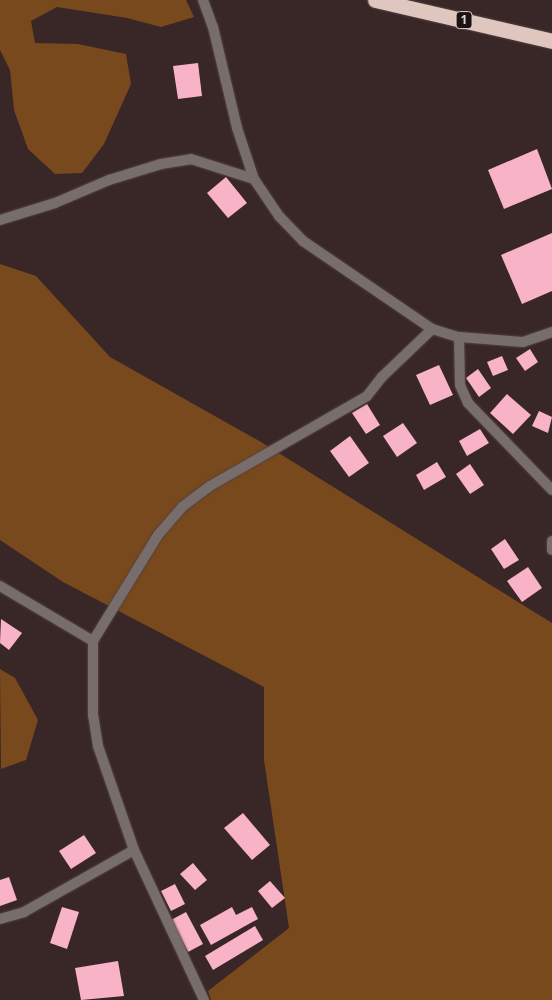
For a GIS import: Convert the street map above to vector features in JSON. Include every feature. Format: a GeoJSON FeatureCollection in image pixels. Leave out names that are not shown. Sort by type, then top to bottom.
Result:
{"type":"FeatureCollection","features":[{"type":"Feature","properties":{"kind":"highway","name":"1"},"geometry":{"type":"LineString","coordinates":[[375,0],[552,41]]}},
{"type":"Feature","properties":{"kind":"street"},"geometry":{"type":"LineString","coordinates":[[203,0],[213,27],[237,128],[254,179],[279,216],[303,241],[432,330],[459,337],[523,342],[552,332]]}},
{"type":"Feature","properties":{"kind":"street"},"geometry":{"type":"LineString","coordinates":[[0,220],[55,203],[109,180],[161,164],[191,159],[254,179]]}},
{"type":"Feature","properties":{"kind":"street"},"geometry":{"type":"LineString","coordinates":[[204,1000],[134,850],[98,746],[93,716],[93,641],[158,535],[182,507],[210,486],[368,396],[382,377],[432,330]]}},
{"type":"Feature","properties":{"kind":"street"},"geometry":{"type":"LineString","coordinates":[[459,337],[460,384],[468,403],[552,490]]}},
{"type":"Feature","properties":{"kind":"street"},"geometry":{"type":"LineString","coordinates":[[552,541],[552,550]]}},
{"type":"Feature","properties":{"kind":"street"},"geometry":{"type":"LineString","coordinates":[[0,586],[93,641]]}},
{"type":"Feature","properties":{"kind":"street"},"geometry":{"type":"LineString","coordinates":[[0,918],[24,912],[134,850]]}},
{"type":"Feature","properties":{"kind":"shaded area"},"geometry":{"type":"Polygon","coordinates":[[[0,0],[186,0],[194,17],[161,27],[127,18],[57,7],[31,21],[35,43],[78,44],[126,54],[131,84],[104,144],[82,173],[55,174],[28,149],[14,110],[10,70],[0,50],[0,0]]]}},
{"type":"Feature","properties":{"kind":"shaded area"},"geometry":{"type":"Polygon","coordinates":[[[0,264],[36,276],[110,357],[261,442],[552,623],[552,1000],[211,1000],[208,991],[289,928],[264,760],[264,687],[63,582],[0,540],[0,264]]]}},
{"type":"Feature","properties":{"kind":"shaded area"},"geometry":{"type":"Polygon","coordinates":[[[0,669],[15,678],[38,720],[26,760],[1,769],[0,669]]]}},
{"type":"Feature","properties":{"kind":"building"},"geometry":{"type":"Polygon","coordinates":[[[198,63],[202,96],[178,99],[173,66],[198,63]]]}},
{"type":"Feature","properties":{"kind":"building"},"geometry":{"type":"Polygon","coordinates":[[[537,149],[552,189],[504,209],[488,170],[537,149]]]}},
{"type":"Feature","properties":{"kind":"building"},"geometry":{"type":"Polygon","coordinates":[[[226,177],[247,203],[228,218],[207,193],[226,177]]]}},
{"type":"Feature","properties":{"kind":"building"},"geometry":{"type":"Polygon","coordinates":[[[552,233],[552,291],[522,304],[501,255],[552,233]]]}},
{"type":"Feature","properties":{"kind":"building"},"geometry":{"type":"Polygon","coordinates":[[[530,349],[538,362],[525,371],[516,358],[530,349]]]}},
{"type":"Feature","properties":{"kind":"building"},"geometry":{"type":"Polygon","coordinates":[[[502,356],[508,370],[493,376],[487,362],[502,356]]]}},
{"type":"Feature","properties":{"kind":"building"},"geometry":{"type":"Polygon","coordinates":[[[439,365],[453,395],[430,405],[416,375],[439,365]]]}},
{"type":"Feature","properties":{"kind":"building"},"geometry":{"type":"Polygon","coordinates":[[[478,369],[491,388],[479,397],[466,378],[478,369]]]}},
{"type":"Feature","properties":{"kind":"building"},"geometry":{"type":"Polygon","coordinates":[[[507,394],[531,415],[513,434],[490,413],[507,394]]]}},
{"type":"Feature","properties":{"kind":"building"},"geometry":{"type":"Polygon","coordinates":[[[367,404],[380,425],[366,434],[352,413],[367,404]]]}},
{"type":"Feature","properties":{"kind":"building"},"geometry":{"type":"Polygon","coordinates":[[[539,411],[552,417],[548,433],[532,426],[539,411]]]}},
{"type":"Feature","properties":{"kind":"building"},"geometry":{"type":"Polygon","coordinates":[[[403,423],[417,443],[397,457],[383,436],[403,423]]]}},
{"type":"Feature","properties":{"kind":"building"},"geometry":{"type":"Polygon","coordinates":[[[480,429],[489,443],[467,456],[459,441],[480,429]]]}},
{"type":"Feature","properties":{"kind":"building"},"geometry":{"type":"Polygon","coordinates":[[[350,436],[369,463],[349,477],[330,451],[350,436]]]}},
{"type":"Feature","properties":{"kind":"building"},"geometry":{"type":"Polygon","coordinates":[[[437,462],[446,477],[424,490],[416,475],[437,462]]]}},
{"type":"Feature","properties":{"kind":"building"},"geometry":{"type":"Polygon","coordinates":[[[470,464],[484,485],[470,494],[456,474],[470,464]]]}},
{"type":"Feature","properties":{"kind":"building"},"geometry":{"type":"Polygon","coordinates":[[[505,539],[519,560],[504,569],[491,549],[505,539]]]}},
{"type":"Feature","properties":{"kind":"building"},"geometry":{"type":"Polygon","coordinates":[[[528,567],[542,588],[522,602],[507,581],[528,567]]]}},
{"type":"Feature","properties":{"kind":"building"},"geometry":{"type":"Polygon","coordinates":[[[1,619],[22,633],[9,650],[0,643],[1,619]]]}},
{"type":"Feature","properties":{"kind":"building"},"geometry":{"type":"Polygon","coordinates":[[[243,813],[270,845],[252,860],[224,828],[243,813]]]}},
{"type":"Feature","properties":{"kind":"building"},"geometry":{"type":"Polygon","coordinates":[[[84,835],[96,853],[71,869],[59,851],[84,835]]]}},
{"type":"Feature","properties":{"kind":"building"},"geometry":{"type":"Polygon","coordinates":[[[193,863],[207,880],[195,890],[180,874],[193,863]]]}},
{"type":"Feature","properties":{"kind":"building"},"geometry":{"type":"Polygon","coordinates":[[[9,877],[17,900],[0,906],[0,880],[9,877]]]}},
{"type":"Feature","properties":{"kind":"building"},"geometry":{"type":"Polygon","coordinates":[[[270,881],[285,898],[272,908],[258,891],[270,881]]]}},
{"type":"Feature","properties":{"kind":"building"},"geometry":{"type":"Polygon","coordinates":[[[175,884],[185,904],[171,911],[161,891],[175,884]]]}},
{"type":"Feature","properties":{"kind":"building"},"geometry":{"type":"Polygon","coordinates":[[[62,907],[79,912],[67,949],[50,943],[62,907]]]}},
{"type":"Feature","properties":{"kind":"building"},"geometry":{"type":"Polygon","coordinates":[[[232,907],[236,915],[252,907],[258,919],[211,945],[200,925],[232,907]]]}},
{"type":"Feature","properties":{"kind":"building"},"geometry":{"type":"Polygon","coordinates":[[[186,912],[203,944],[188,952],[171,920],[186,912]]]}},
{"type":"Feature","properties":{"kind":"building"},"geometry":{"type":"Polygon","coordinates":[[[255,926],[263,940],[213,970],[205,956],[255,926]]]}},
{"type":"Feature","properties":{"kind":"building"},"geometry":{"type":"Polygon","coordinates":[[[118,961],[124,996],[81,1000],[75,968],[118,961]]]}}]}
